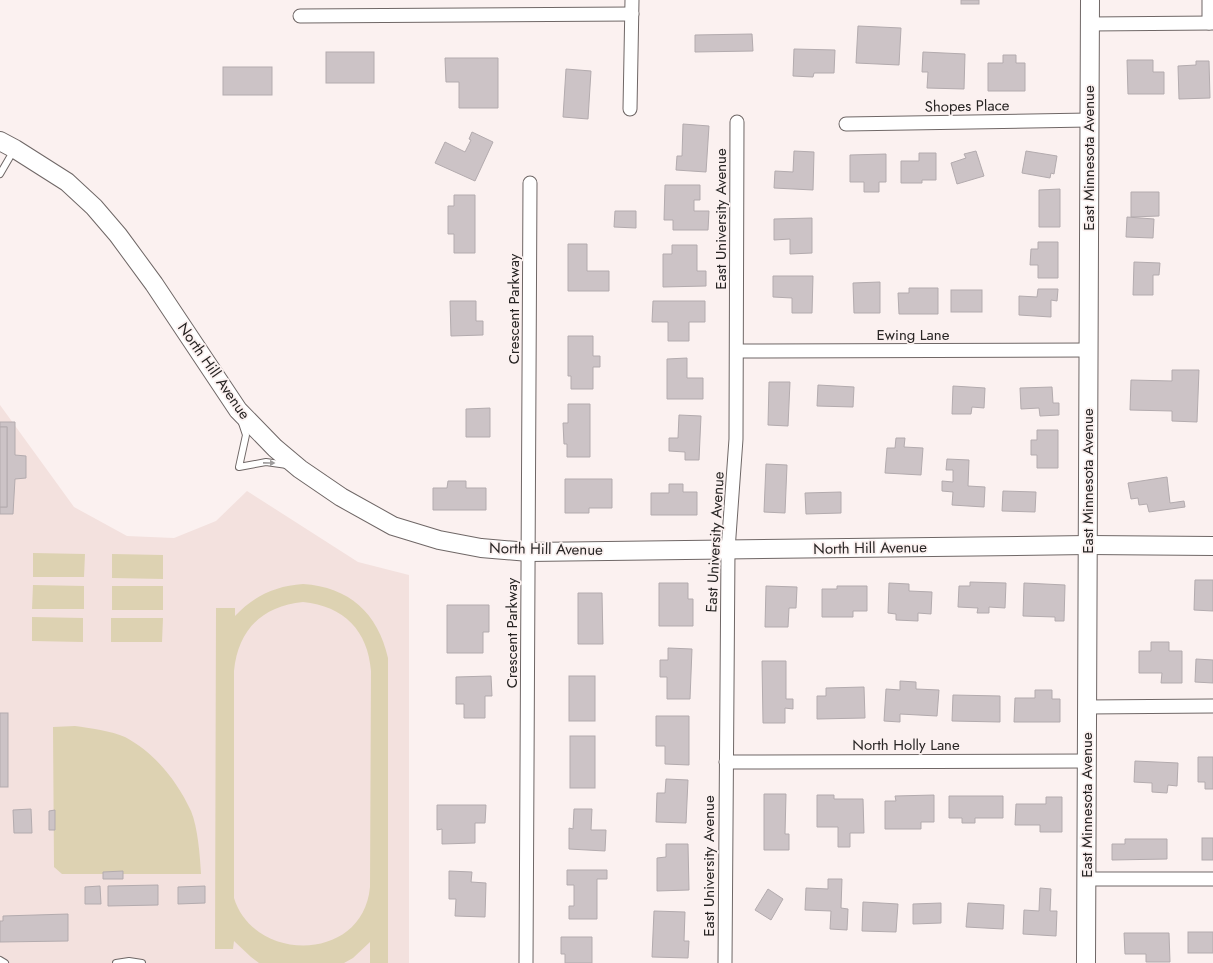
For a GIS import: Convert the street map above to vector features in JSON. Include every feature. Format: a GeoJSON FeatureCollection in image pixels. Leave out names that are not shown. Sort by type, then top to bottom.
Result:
{"type":"FeatureCollection","features":[{"type":"Feature","properties":{"kind":"street"},"geometry":{"type":"LineString","coordinates":[[630,108],[632,0]]}},
{"type":"Feature","properties":{"kind":"street","name":"East Minnesota Avenue"},"geometry":{"type":"LineString","coordinates":[[1086,963],[1090,0]]}},
{"type":"Feature","properties":{"kind":"street"},"geometry":{"type":"LineString","coordinates":[[1090,24],[1211,23],[1209,0]]}},
{"type":"Feature","properties":{"kind":"street"},"geometry":{"type":"LineString","coordinates":[[300,16],[632,14]]}},
{"type":"Feature","properties":{"kind":"street","name":"Shopes Place"},"geometry":{"type":"LineString","coordinates":[[846,124],[1089,120]]}},
{"type":"Feature","properties":{"kind":"street","name":"East University Avenue"},"geometry":{"type":"LineString","coordinates":[[725,963],[728,550],[736,439],[737,122]]}},
{"type":"Feature","properties":{"kind":"street","name":"North Hill Avenue"},"geometry":{"type":"LineString","coordinates":[[7,145],[68,182],[94,207],[118,235],[158,290],[238,410],[275,448],[341,497],[393,526],[439,540],[481,548],[529,552],[1088,545],[1213,546]]}},
{"type":"Feature","properties":{"kind":"street","name":"Crescent Parkway"},"geometry":{"type":"LineString","coordinates":[[526,963],[530,183]]}},
{"type":"Feature","properties":{"kind":"street","name":"Ewing Lane"},"geometry":{"type":"LineString","coordinates":[[737,351],[1088,350]]}},
{"type":"Feature","properties":{"kind":"street"},"geometry":{"type":"LineString","coordinates":[[1087,707],[1213,706]]}},
{"type":"Feature","properties":{"kind":"street","name":"North Holly Lane"},"geometry":{"type":"LineString","coordinates":[[726,762],[1087,761]]}},
{"type":"Feature","properties":{"kind":"street"},"geometry":{"type":"LineString","coordinates":[[1086,879],[1213,878]]}},
{"type":"Feature","properties":{"kind":"lane"},"geometry":{"type":"LineString","coordinates":[[0,174],[7,145]]}},
{"type":"Feature","properties":{"kind":"lane"},"geometry":{"type":"LineString","coordinates":[[238,410],[246,435],[239,467],[266,462],[300,468]]}},
{"type":"Feature","properties":{"kind":"lane"},"geometry":{"type":"LineString","coordinates":[[0,960],[5,963]]}},
{"type":"Feature","properties":{"kind":"lane"},"geometry":{"type":"LineString","coordinates":[[116,963],[130,961],[142,963]]}},
{"type":"Feature","properties":{"kind":"shaded area"},"geometry":{"type":"Polygon","coordinates":[[[0,405],[74,507],[127,536],[174,538],[216,521],[247,491],[358,562],[409,575],[409,963],[0,963],[0,405]]]}},
{"type":"Feature","properties":{"kind":"shaded area"},"geometry":{"type":"Polygon","coordinates":[[[33,553],[85,554],[84,577],[33,577],[33,553]]]}},
{"type":"Feature","properties":{"kind":"shaded area"},"geometry":{"type":"Polygon","coordinates":[[[112,554],[163,555],[163,579],[112,578],[112,554]]]}},
{"type":"Feature","properties":{"kind":"shaded area"},"geometry":{"type":"Polygon","coordinates":[[[303,584],[334,590],[359,605],[377,628],[388,658],[388,963],[370,963],[370,942],[353,958],[344,963],[259,963],[234,941],[233,949],[215,949],[216,608],[235,608],[235,616],[250,603],[266,593],[293,585],[303,584]],[[303,602],[288,604],[264,615],[247,632],[241,643],[236,656],[234,671],[234,898],[245,919],[263,934],[284,943],[307,945],[329,941],[349,930],[363,912],[370,887],[371,671],[369,657],[365,644],[351,623],[342,615],[318,604],[303,602]]]}},
{"type":"Feature","properties":{"kind":"shaded area"},"geometry":{"type":"Polygon","coordinates":[[[33,585],[84,586],[84,609],[32,609],[33,585]]]}},
{"type":"Feature","properties":{"kind":"shaded area"},"geometry":{"type":"Polygon","coordinates":[[[112,586],[163,586],[163,610],[112,610],[112,586]]]}},
{"type":"Feature","properties":{"kind":"shaded area"},"geometry":{"type":"Polygon","coordinates":[[[32,617],[83,618],[83,642],[32,641],[32,617]]]}},
{"type":"Feature","properties":{"kind":"shaded area"},"geometry":{"type":"Polygon","coordinates":[[[111,618],[163,618],[162,642],[111,642],[111,618]]]}},
{"type":"Feature","properties":{"kind":"shaded area"},"geometry":{"type":"Polygon","coordinates":[[[75,726],[107,731],[125,737],[146,751],[164,769],[179,789],[191,811],[197,834],[201,874],[62,874],[54,867],[53,727],[75,726]]]}},
{"type":"Feature","properties":{"kind":"building"},"geometry":{"type":"Polygon","coordinates":[[[961,0],[979,0],[979,4],[961,4],[961,0]]]}},
{"type":"Feature","properties":{"kind":"building"},"geometry":{"type":"Polygon","coordinates":[[[858,26],[901,28],[899,65],[856,63],[858,26]]]}},
{"type":"Feature","properties":{"kind":"building"},"geometry":{"type":"Polygon","coordinates":[[[752,34],[753,51],[695,52],[695,35],[752,34]]]}},
{"type":"Feature","properties":{"kind":"building"},"geometry":{"type":"Polygon","coordinates":[[[794,49],[835,50],[834,73],[814,73],[813,77],[793,76],[794,49]]]}},
{"type":"Feature","properties":{"kind":"building"},"geometry":{"type":"Polygon","coordinates":[[[326,52],[374,52],[374,83],[326,83],[326,52]]]}},
{"type":"Feature","properties":{"kind":"building"},"geometry":{"type":"Polygon","coordinates":[[[923,52],[965,54],[964,89],[927,88],[928,72],[922,72],[923,52]]]}},
{"type":"Feature","properties":{"kind":"building"},"geometry":{"type":"Polygon","coordinates":[[[1003,55],[1016,55],[1016,63],[1025,63],[1025,91],[988,91],[988,63],[1003,63],[1003,55]]]}},
{"type":"Feature","properties":{"kind":"building"},"geometry":{"type":"Polygon","coordinates":[[[445,58],[498,58],[498,108],[459,108],[459,82],[446,82],[445,58]]]}},
{"type":"Feature","properties":{"kind":"building"},"geometry":{"type":"Polygon","coordinates":[[[1127,60],[1153,60],[1153,72],[1164,72],[1164,94],[1128,94],[1127,60]]]}},
{"type":"Feature","properties":{"kind":"building"},"geometry":{"type":"Polygon","coordinates":[[[1196,61],[1209,61],[1210,98],[1179,99],[1178,66],[1196,65],[1196,61]]]}},
{"type":"Feature","properties":{"kind":"building"},"geometry":{"type":"Polygon","coordinates":[[[223,67],[272,67],[272,95],[223,95],[223,67]]]}},
{"type":"Feature","properties":{"kind":"building"},"geometry":{"type":"Polygon","coordinates":[[[566,69],[591,71],[588,119],[563,117],[566,69]]]}},
{"type":"Feature","properties":{"kind":"building"},"geometry":{"type":"Polygon","coordinates":[[[683,124],[709,126],[706,172],[676,170],[677,156],[682,156],[683,124]]]}},
{"type":"Feature","properties":{"kind":"building"},"geometry":{"type":"Polygon","coordinates":[[[472,132],[493,142],[475,181],[435,163],[445,142],[465,152],[471,140],[469,139],[472,132]]]}},
{"type":"Feature","properties":{"kind":"building"},"geometry":{"type":"Polygon","coordinates":[[[794,151],[814,152],[813,190],[774,188],[775,171],[793,172],[794,151]]]}},
{"type":"Feature","properties":{"kind":"building"},"geometry":{"type":"Polygon","coordinates":[[[976,151],[984,176],[957,184],[951,163],[966,158],[964,154],[976,151]]]}},
{"type":"Feature","properties":{"kind":"building"},"geometry":{"type":"Polygon","coordinates":[[[1026,151],[1057,156],[1054,174],[1051,173],[1050,178],[1022,173],[1026,151]]]}},
{"type":"Feature","properties":{"kind":"building"},"geometry":{"type":"Polygon","coordinates":[[[919,153],[936,153],[936,180],[922,180],[922,183],[901,183],[901,161],[919,161],[919,153]]]}},
{"type":"Feature","properties":{"kind":"building"},"geometry":{"type":"Polygon","coordinates":[[[886,154],[886,182],[879,182],[879,192],[864,192],[864,182],[850,182],[850,155],[886,154]]]}},
{"type":"Feature","properties":{"kind":"building"},"geometry":{"type":"Polygon","coordinates":[[[665,185],[700,185],[700,200],[694,200],[694,211],[709,211],[708,230],[673,230],[673,220],[664,220],[665,185]]]}},
{"type":"Feature","properties":{"kind":"building"},"geometry":{"type":"Polygon","coordinates":[[[1060,189],[1060,227],[1039,227],[1039,190],[1060,189]]]}},
{"type":"Feature","properties":{"kind":"building"},"geometry":{"type":"Polygon","coordinates":[[[1131,192],[1159,192],[1159,216],[1131,217],[1131,192]]]}},
{"type":"Feature","properties":{"kind":"building"},"geometry":{"type":"Polygon","coordinates":[[[454,195],[475,195],[475,253],[454,253],[454,234],[448,234],[448,206],[454,206],[454,195]]]}},
{"type":"Feature","properties":{"kind":"building"},"geometry":{"type":"Polygon","coordinates":[[[615,211],[636,211],[636,228],[614,227],[615,211]]]}},
{"type":"Feature","properties":{"kind":"building"},"geometry":{"type":"Polygon","coordinates":[[[1127,217],[1154,219],[1153,238],[1126,237],[1127,217]]]}},
{"type":"Feature","properties":{"kind":"building"},"geometry":{"type":"Polygon","coordinates":[[[812,218],[812,253],[790,254],[790,239],[774,240],[774,219],[812,218]]]}},
{"type":"Feature","properties":{"kind":"building"},"geometry":{"type":"Polygon","coordinates":[[[1038,242],[1058,242],[1058,278],[1038,278],[1038,265],[1030,265],[1031,249],[1038,249],[1038,242]]]}},
{"type":"Feature","properties":{"kind":"building"},"geometry":{"type":"Polygon","coordinates":[[[568,244],[587,244],[587,271],[609,271],[609,291],[568,291],[568,244]]]}},
{"type":"Feature","properties":{"kind":"building"},"geometry":{"type":"Polygon","coordinates":[[[672,245],[697,245],[697,271],[706,271],[706,286],[663,287],[663,254],[672,254],[672,245]]]}},
{"type":"Feature","properties":{"kind":"building"},"geometry":{"type":"Polygon","coordinates":[[[1134,262],[1160,263],[1159,275],[1153,275],[1153,295],[1133,295],[1134,262]]]}},
{"type":"Feature","properties":{"kind":"building"},"geometry":{"type":"Polygon","coordinates":[[[773,276],[813,276],[812,313],[792,313],[792,298],[773,297],[773,276]]]}},
{"type":"Feature","properties":{"kind":"building"},"geometry":{"type":"Polygon","coordinates":[[[880,282],[880,313],[854,313],[853,283],[880,282]]]}},
{"type":"Feature","properties":{"kind":"building"},"geometry":{"type":"Polygon","coordinates":[[[909,288],[938,288],[938,314],[899,314],[898,293],[909,293],[909,288]]]}},
{"type":"Feature","properties":{"kind":"building"},"geometry":{"type":"Polygon","coordinates":[[[1038,289],[1058,289],[1057,301],[1051,300],[1051,317],[1019,315],[1019,296],[1037,297],[1038,289]]]}},
{"type":"Feature","properties":{"kind":"building"},"geometry":{"type":"Polygon","coordinates":[[[951,290],[982,290],[982,312],[951,312],[951,290]]]}},
{"type":"Feature","properties":{"kind":"building"},"geometry":{"type":"Polygon","coordinates":[[[450,301],[476,301],[476,321],[483,321],[483,335],[451,336],[450,301]]]}},
{"type":"Feature","properties":{"kind":"building"},"geometry":{"type":"Polygon","coordinates":[[[653,301],[705,301],[705,322],[689,322],[689,341],[668,341],[668,322],[652,322],[653,301]]]}},
{"type":"Feature","properties":{"kind":"building"},"geometry":{"type":"Polygon","coordinates":[[[568,336],[593,336],[593,356],[600,356],[600,367],[593,367],[593,389],[571,389],[571,376],[568,376],[568,336]]]}},
{"type":"Feature","properties":{"kind":"building"},"geometry":{"type":"Polygon","coordinates":[[[687,358],[687,378],[703,378],[703,399],[667,399],[667,359],[687,358]]]}},
{"type":"Feature","properties":{"kind":"building"},"geometry":{"type":"Polygon","coordinates":[[[1172,370],[1199,370],[1197,422],[1172,421],[1172,411],[1130,410],[1131,380],[1172,381],[1172,370]]]}},
{"type":"Feature","properties":{"kind":"building"},"geometry":{"type":"Polygon","coordinates":[[[769,382],[790,382],[788,426],[768,425],[769,382]]]}},
{"type":"Feature","properties":{"kind":"building"},"geometry":{"type":"Polygon","coordinates":[[[818,385],[854,387],[853,407],[817,406],[818,385]]]}},
{"type":"Feature","properties":{"kind":"building"},"geometry":{"type":"Polygon","coordinates":[[[953,386],[985,388],[984,408],[972,407],[971,414],[952,414],[953,386]]]}},
{"type":"Feature","properties":{"kind":"building"},"geometry":{"type":"Polygon","coordinates":[[[1052,387],[1053,403],[1059,403],[1059,415],[1040,416],[1039,408],[1021,409],[1020,388],[1052,387]]]}},
{"type":"Feature","properties":{"kind":"building"},"geometry":{"type":"Polygon","coordinates":[[[568,404],[590,404],[590,457],[567,457],[567,444],[564,444],[563,423],[568,423],[568,404]]]}},
{"type":"Feature","properties":{"kind":"building"},"geometry":{"type":"Polygon","coordinates":[[[490,408],[490,437],[466,437],[466,409],[490,408]]]}},
{"type":"Feature","properties":{"kind":"building"},"geometry":{"type":"Polygon","coordinates":[[[679,415],[701,416],[699,460],[685,460],[685,452],[669,451],[669,438],[678,438],[679,415]]]}},
{"type":"Feature","properties":{"kind":"building"},"geometry":{"type":"Polygon","coordinates":[[[0,422],[15,422],[15,455],[26,456],[26,478],[15,479],[13,514],[0,514],[0,507],[7,507],[7,427],[0,427],[0,422]]]}},
{"type":"Feature","properties":{"kind":"building"},"geometry":{"type":"Polygon","coordinates":[[[0,427],[7,427],[7,507],[0,507],[0,427]]]}},
{"type":"Feature","properties":{"kind":"building"},"geometry":{"type":"Polygon","coordinates":[[[1037,430],[1058,430],[1058,468],[1037,468],[1037,455],[1031,455],[1031,440],[1037,440],[1037,430]]]}},
{"type":"Feature","properties":{"kind":"building"},"geometry":{"type":"Polygon","coordinates":[[[896,438],[905,438],[904,447],[923,448],[921,475],[885,473],[887,448],[895,448],[896,438]]]}},
{"type":"Feature","properties":{"kind":"building"},"geometry":{"type":"Polygon","coordinates":[[[947,459],[969,460],[968,486],[985,487],[984,507],[952,505],[953,492],[942,491],[942,481],[953,482],[953,470],[946,470],[947,459]]]}},
{"type":"Feature","properties":{"kind":"building"},"geometry":{"type":"Polygon","coordinates":[[[766,464],[787,465],[785,513],[764,512],[766,464]]]}},
{"type":"Feature","properties":{"kind":"building"},"geometry":{"type":"Polygon","coordinates":[[[1167,477],[1170,503],[1184,501],[1185,507],[1149,512],[1147,504],[1139,505],[1138,498],[1131,499],[1128,483],[1167,477]]]}},
{"type":"Feature","properties":{"kind":"building"},"geometry":{"type":"Polygon","coordinates":[[[565,479],[612,479],[612,508],[589,508],[589,513],[565,513],[565,479]]]}},
{"type":"Feature","properties":{"kind":"building"},"geometry":{"type":"Polygon","coordinates":[[[448,481],[466,481],[466,488],[486,488],[486,510],[433,510],[433,488],[447,488],[448,481]]]}},
{"type":"Feature","properties":{"kind":"building"},"geometry":{"type":"Polygon","coordinates":[[[669,484],[683,484],[683,492],[697,492],[697,515],[651,515],[651,493],[669,493],[669,484]]]}},
{"type":"Feature","properties":{"kind":"building"},"geometry":{"type":"Polygon","coordinates":[[[1003,491],[1036,492],[1035,512],[1002,511],[1003,491]]]}},
{"type":"Feature","properties":{"kind":"building"},"geometry":{"type":"Polygon","coordinates":[[[841,492],[841,513],[806,514],[805,493],[841,492]]]}},
{"type":"Feature","properties":{"kind":"building"},"geometry":{"type":"Polygon","coordinates":[[[1195,580],[1213,580],[1213,611],[1194,610],[1195,580]]]}},
{"type":"Feature","properties":{"kind":"building"},"geometry":{"type":"Polygon","coordinates":[[[970,582],[1006,583],[1005,608],[989,607],[989,613],[977,613],[978,608],[958,607],[959,586],[970,586],[970,582]]]}},
{"type":"Feature","properties":{"kind":"building"},"geometry":{"type":"Polygon","coordinates":[[[659,583],[688,583],[688,599],[693,599],[693,626],[659,626],[659,583]]]}},
{"type":"Feature","properties":{"kind":"building"},"geometry":{"type":"Polygon","coordinates":[[[889,583],[909,584],[909,591],[932,592],[931,614],[918,613],[918,621],[896,620],[896,614],[888,613],[889,583]]]}},
{"type":"Feature","properties":{"kind":"building"},"geometry":{"type":"Polygon","coordinates":[[[1024,583],[1065,585],[1064,621],[1055,621],[1055,617],[1023,616],[1024,583]]]}},
{"type":"Feature","properties":{"kind":"building"},"geometry":{"type":"Polygon","coordinates":[[[766,586],[797,587],[796,608],[789,608],[788,627],[765,627],[766,586]]]}},
{"type":"Feature","properties":{"kind":"building"},"geometry":{"type":"Polygon","coordinates":[[[837,586],[867,586],[867,611],[853,611],[853,617],[822,617],[822,589],[837,589],[837,586]]]}},
{"type":"Feature","properties":{"kind":"building"},"geometry":{"type":"Polygon","coordinates":[[[578,593],[602,593],[603,644],[578,644],[578,593]]]}},
{"type":"Feature","properties":{"kind":"building"},"geometry":{"type":"Polygon","coordinates":[[[447,605],[489,605],[489,632],[483,632],[483,653],[447,653],[447,605]]]}},
{"type":"Feature","properties":{"kind":"building"},"geometry":{"type":"Polygon","coordinates":[[[1151,642],[1169,642],[1169,651],[1182,651],[1182,683],[1161,683],[1162,673],[1139,673],[1139,651],[1151,651],[1151,642]]]}},
{"type":"Feature","properties":{"kind":"building"},"geometry":{"type":"Polygon","coordinates":[[[668,648],[692,649],[690,699],[667,699],[667,677],[660,677],[660,660],[668,660],[668,648]]]}},
{"type":"Feature","properties":{"kind":"building"},"geometry":{"type":"Polygon","coordinates":[[[1196,659],[1213,660],[1213,683],[1195,682],[1196,659]]]}},
{"type":"Feature","properties":{"kind":"building"},"geometry":{"type":"Polygon","coordinates":[[[762,661],[786,661],[786,699],[793,699],[793,709],[785,708],[785,723],[763,723],[762,661]]]}},
{"type":"Feature","properties":{"kind":"building"},"geometry":{"type":"Polygon","coordinates":[[[491,676],[492,696],[485,696],[485,718],[464,718],[464,704],[456,704],[456,677],[491,676]]]}},
{"type":"Feature","properties":{"kind":"building"},"geometry":{"type":"Polygon","coordinates":[[[569,676],[595,676],[595,721],[569,721],[569,676]]]}},
{"type":"Feature","properties":{"kind":"building"},"geometry":{"type":"Polygon","coordinates":[[[900,681],[916,682],[916,689],[939,690],[937,716],[900,714],[900,722],[884,721],[886,689],[900,690],[900,681]]]}},
{"type":"Feature","properties":{"kind":"building"},"geometry":{"type":"Polygon","coordinates":[[[864,687],[865,718],[817,719],[817,696],[826,696],[826,688],[864,687]]]}},
{"type":"Feature","properties":{"kind":"building"},"geometry":{"type":"Polygon","coordinates":[[[1035,690],[1052,690],[1052,699],[1060,699],[1060,722],[1014,722],[1015,698],[1035,698],[1035,690]]]}},
{"type":"Feature","properties":{"kind":"building"},"geometry":{"type":"Polygon","coordinates":[[[953,695],[1000,696],[1000,722],[952,721],[953,695]]]}},
{"type":"Feature","properties":{"kind":"building"},"geometry":{"type":"Polygon","coordinates":[[[0,713],[8,713],[8,787],[0,787],[0,713]]]}},
{"type":"Feature","properties":{"kind":"building"},"geometry":{"type":"Polygon","coordinates":[[[656,716],[689,716],[689,765],[665,764],[665,746],[656,746],[656,716]]]}},
{"type":"Feature","properties":{"kind":"building"},"geometry":{"type":"Polygon","coordinates":[[[570,736],[595,736],[595,788],[570,788],[570,736]]]}},
{"type":"Feature","properties":{"kind":"building"},"geometry":{"type":"Polygon","coordinates":[[[1198,757],[1213,757],[1213,789],[1205,789],[1205,782],[1198,782],[1198,757]]]}},
{"type":"Feature","properties":{"kind":"building"},"geometry":{"type":"Polygon","coordinates":[[[1135,761],[1178,763],[1177,786],[1168,785],[1167,793],[1152,792],[1152,783],[1134,782],[1135,761]]]}},
{"type":"Feature","properties":{"kind":"building"},"geometry":{"type":"Polygon","coordinates":[[[666,779],[688,780],[686,823],[656,822],[657,793],[665,793],[666,779]]]}},
{"type":"Feature","properties":{"kind":"building"},"geometry":{"type":"Polygon","coordinates":[[[764,794],[786,794],[785,834],[789,834],[789,850],[764,850],[764,794]]]}},
{"type":"Feature","properties":{"kind":"building"},"geometry":{"type":"Polygon","coordinates":[[[817,795],[834,795],[834,799],[863,799],[864,833],[850,833],[850,847],[838,847],[838,827],[817,827],[817,795]]]}},
{"type":"Feature","properties":{"kind":"building"},"geometry":{"type":"Polygon","coordinates":[[[934,795],[934,822],[921,822],[921,829],[885,829],[885,801],[896,801],[895,796],[934,795]]]}},
{"type":"Feature","properties":{"kind":"building"},"geometry":{"type":"Polygon","coordinates":[[[949,796],[1003,796],[1003,818],[975,818],[975,823],[962,823],[962,818],[949,818],[949,796]]]}},
{"type":"Feature","properties":{"kind":"building"},"geometry":{"type":"Polygon","coordinates":[[[1046,797],[1062,797],[1062,832],[1040,832],[1040,825],[1015,825],[1016,804],[1046,804],[1046,797]]]}},
{"type":"Feature","properties":{"kind":"building"},"geometry":{"type":"Polygon","coordinates":[[[437,805],[486,805],[485,823],[475,823],[475,843],[442,844],[442,829],[437,830],[437,805]]]}},
{"type":"Feature","properties":{"kind":"building"},"geometry":{"type":"Polygon","coordinates":[[[31,809],[32,833],[14,833],[13,810],[31,809]]]}},
{"type":"Feature","properties":{"kind":"building"},"geometry":{"type":"Polygon","coordinates":[[[574,809],[592,809],[591,830],[606,830],[605,851],[569,849],[569,828],[573,829],[574,809]]]}},
{"type":"Feature","properties":{"kind":"building"},"geometry":{"type":"Polygon","coordinates":[[[55,810],[55,830],[49,830],[49,811],[55,810]]]}},
{"type":"Feature","properties":{"kind":"building"},"geometry":{"type":"Polygon","coordinates":[[[1202,838],[1213,838],[1213,860],[1202,860],[1202,838]]]}},
{"type":"Feature","properties":{"kind":"building"},"geometry":{"type":"Polygon","coordinates":[[[1125,839],[1167,839],[1167,859],[1112,860],[1112,844],[1125,844],[1125,839]]]}},
{"type":"Feature","properties":{"kind":"building"},"geometry":{"type":"Polygon","coordinates":[[[666,844],[688,844],[689,890],[657,891],[657,858],[666,857],[666,844]]]}},
{"type":"Feature","properties":{"kind":"building"},"geometry":{"type":"Polygon","coordinates":[[[567,870],[607,870],[607,879],[597,879],[597,919],[569,919],[569,906],[574,906],[574,885],[567,885],[567,870]]]}},
{"type":"Feature","properties":{"kind":"building"},"geometry":{"type":"Polygon","coordinates":[[[123,871],[123,879],[103,879],[103,872],[123,871]]]}},
{"type":"Feature","properties":{"kind":"building"},"geometry":{"type":"Polygon","coordinates":[[[449,871],[472,872],[471,882],[486,883],[485,917],[455,916],[456,899],[449,899],[449,871]]]}},
{"type":"Feature","properties":{"kind":"building"},"geometry":{"type":"Polygon","coordinates":[[[828,879],[842,879],[841,908],[848,909],[847,930],[830,929],[831,911],[805,910],[806,888],[828,889],[828,879]]]}},
{"type":"Feature","properties":{"kind":"building"},"geometry":{"type":"Polygon","coordinates":[[[158,885],[158,905],[108,906],[108,886],[158,885]]]}},
{"type":"Feature","properties":{"kind":"building"},"geometry":{"type":"Polygon","coordinates":[[[100,886],[101,904],[85,904],[85,887],[100,886]]]}},
{"type":"Feature","properties":{"kind":"building"},"geometry":{"type":"Polygon","coordinates":[[[205,886],[205,903],[178,904],[178,887],[205,886]]]}},
{"type":"Feature","properties":{"kind":"building"},"geometry":{"type":"Polygon","coordinates":[[[1040,888],[1051,889],[1050,911],[1057,911],[1056,936],[1023,934],[1024,910],[1039,911],[1040,888]]]}},
{"type":"Feature","properties":{"kind":"building"},"geometry":{"type":"Polygon","coordinates":[[[768,889],[783,899],[771,920],[755,910],[768,889]]]}},
{"type":"Feature","properties":{"kind":"building"},"geometry":{"type":"Polygon","coordinates":[[[863,902],[898,904],[896,932],[862,931],[863,902]]]}},
{"type":"Feature","properties":{"kind":"building"},"geometry":{"type":"Polygon","coordinates":[[[941,903],[941,923],[913,924],[913,904],[941,903]]]}},
{"type":"Feature","properties":{"kind":"building"},"geometry":{"type":"Polygon","coordinates":[[[968,903],[1004,905],[1003,929],[966,927],[968,903]]]}},
{"type":"Feature","properties":{"kind":"building"},"geometry":{"type":"Polygon","coordinates":[[[654,911],[685,912],[684,941],[689,941],[688,958],[652,957],[654,911]]]}},
{"type":"Feature","properties":{"kind":"building"},"geometry":{"type":"Polygon","coordinates":[[[68,914],[68,941],[0,942],[0,921],[3,921],[3,916],[68,914]]]}},
{"type":"Feature","properties":{"kind":"building"},"geometry":{"type":"Polygon","coordinates":[[[1188,932],[1213,932],[1213,953],[1188,953],[1188,932]]]}},
{"type":"Feature","properties":{"kind":"building"},"geometry":{"type":"Polygon","coordinates":[[[1124,933],[1169,933],[1170,962],[1146,962],[1146,954],[1125,954],[1124,933]]]}},
{"type":"Feature","properties":{"kind":"building"},"geometry":{"type":"Polygon","coordinates":[[[561,937],[592,937],[592,963],[565,963],[565,954],[561,954],[561,937]]]}}]}
